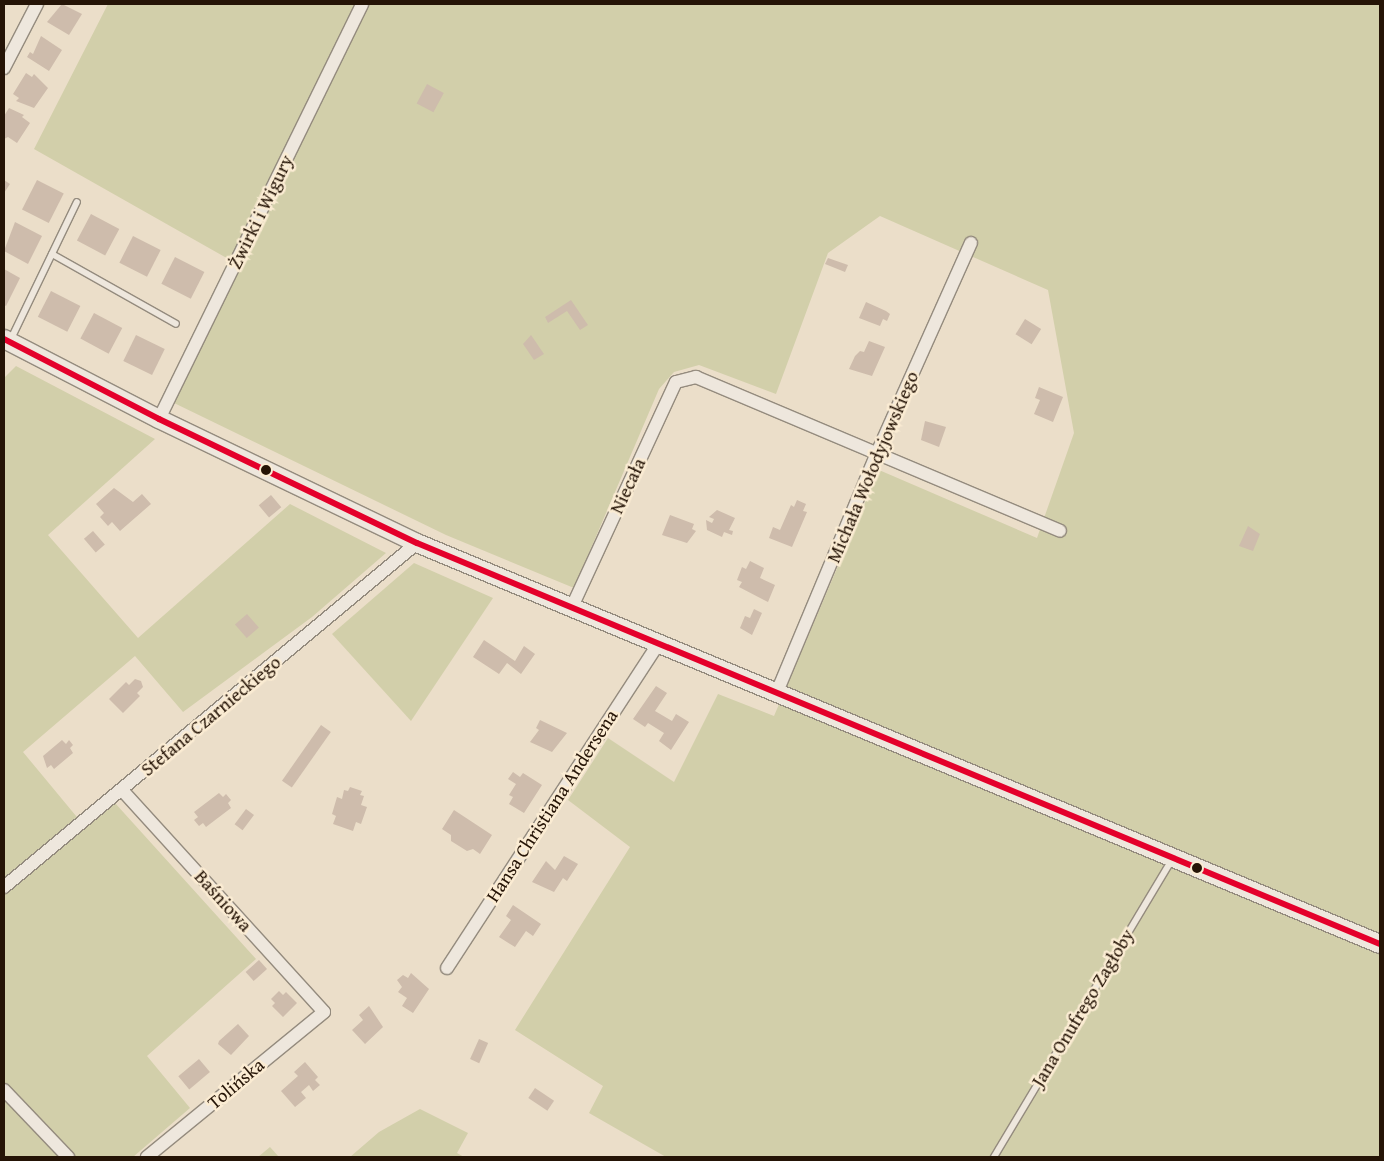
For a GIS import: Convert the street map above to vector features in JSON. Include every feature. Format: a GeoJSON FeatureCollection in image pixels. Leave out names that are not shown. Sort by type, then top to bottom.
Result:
{"type":"FeatureCollection","features":[{"type":"Feature","properties":{"kind":"street"},"geometry":{"type":"LineString","coordinates":[[4,68],[37,4]]}},
{"type":"Feature","properties":{"kind":"street","name":"Żwirki i Wigury"},"geometry":{"type":"LineString","coordinates":[[159,419],[362,4]]}},
{"type":"Feature","properties":{"kind":"street","name":"Michała Wołodyjowskiego"},"geometry":{"type":"LineString","coordinates":[[778,692],[877,453],[971,243]]}},
{"type":"Feature","properties":{"kind":"street"},"geometry":{"type":"LineString","coordinates":[[7,340],[159,419],[418,543],[571,609],[778,692],[1172,860],[1380,944]]}},
{"type":"Feature","properties":{"kind":"street","name":"Niecała"},"geometry":{"type":"LineString","coordinates":[[571,609],[676,382],[696,377],[877,453]]}},
{"type":"Feature","properties":{"kind":"street"},"geometry":{"type":"LineString","coordinates":[[877,453],[1060,531]]}},
{"type":"Feature","properties":{"kind":"street","name":"Stefana Czarnieckiego"},"geometry":{"type":"LineString","coordinates":[[4,887],[418,543]]}},
{"type":"Feature","properties":{"kind":"street","name":"Hansa Christiana Andersena"},"geometry":{"type":"LineString","coordinates":[[447,968],[658,644]]}},
{"type":"Feature","properties":{"kind":"street","name":"Baśniowa"},"geometry":{"type":"LineString","coordinates":[[122,790],[324,1012]]}},
{"type":"Feature","properties":{"kind":"street","name":"Tolińska"},"geometry":{"type":"LineString","coordinates":[[148,1157],[324,1012]]}},
{"type":"Feature","properties":{"kind":"street"},"geometry":{"type":"LineString","coordinates":[[4,1090],[68,1157]]}},
{"type":"Feature","properties":{"kind":"lane"},"geometry":{"type":"LineString","coordinates":[[7,340],[52,254],[76,202]]}},
{"type":"Feature","properties":{"kind":"lane"},"geometry":{"type":"LineString","coordinates":[[52,254],[176,324]]}},
{"type":"Feature","properties":{"kind":"lane","name":"Jana Onufrego Zagłoby"},"geometry":{"type":"LineString","coordinates":[[994,1157],[1172,860]]}},
{"type":"Feature","properties":{"kind":"shaded area"},"geometry":{"type":"Polygon","coordinates":[[[108,4],[1380,4],[1380,1157],[666,1157],[589,1113],[603,1086],[515,1030],[630,847],[568,800],[608,738],[674,782],[718,694],[774,716],[879,470],[1037,538],[1074,433],[1048,290],[880,216],[828,253],[776,394],[699,365],[674,372],[659,389],[574,588],[446,535],[172,402],[239,265],[34,149],[108,4]]]}},
{"type":"Feature","properties":{"kind":"shaded area"},"geometry":{"type":"Polygon","coordinates":[[[16,366],[155,439],[48,535],[138,638],[290,504],[386,553],[312,617],[183,712],[135,656],[23,752],[86,828],[115,803],[256,959],[147,1056],[190,1108],[133,1157],[4,1157],[4,378],[16,366]]]}},
{"type":"Feature","properties":{"kind":"shaded area"},"geometry":{"type":"Polygon","coordinates":[[[414,563],[493,598],[411,721],[332,634],[414,563]]]}},
{"type":"Feature","properties":{"kind":"shaded area"},"geometry":{"type":"Polygon","coordinates":[[[420,1109],[468,1133],[457,1153],[464,1157],[350,1157],[379,1132],[420,1109]]]}},
{"type":"Feature","properties":{"kind":"shaded area"},"geometry":{"type":"Polygon","coordinates":[[[270,1147],[279,1157],[258,1157],[270,1147]]]}},
{"type":"Feature","properties":{"kind":"building"},"geometry":{"type":"Polygon","coordinates":[[[62,4],[82,14],[69,35],[47,22],[62,4]]]}},
{"type":"Feature","properties":{"kind":"building"},"geometry":{"type":"Polygon","coordinates":[[[41,36],[62,50],[49,71],[27,57],[30,52],[33,54],[41,36]]]}},
{"type":"Feature","properties":{"kind":"building"},"geometry":{"type":"Polygon","coordinates":[[[26,73],[32,77],[34,74],[48,88],[34,108],[16,101],[19,98],[13,94],[26,73]]]}},
{"type":"Feature","properties":{"kind":"building"},"geometry":{"type":"Polygon","coordinates":[[[427,84],[444,93],[433,112],[417,103],[427,84]]]}},
{"type":"Feature","properties":{"kind":"building"},"geometry":{"type":"Polygon","coordinates":[[[9,108],[24,115],[22,117],[30,123],[17,143],[8,137],[4,139],[4,116],[9,108]]]}},
{"type":"Feature","properties":{"kind":"building"},"geometry":{"type":"Polygon","coordinates":[[[4,180],[10,184],[4,193],[4,180]]]}},
{"type":"Feature","properties":{"kind":"building"},"geometry":{"type":"Polygon","coordinates":[[[37,180],[64,194],[49,223],[22,209],[37,180]]]}},
{"type":"Feature","properties":{"kind":"building"},"geometry":{"type":"Polygon","coordinates":[[[91,214],[119,229],[105,256],[77,240],[91,214]]]}},
{"type":"Feature","properties":{"kind":"building"},"geometry":{"type":"Polygon","coordinates":[[[15,222],[42,236],[28,264],[4,251],[15,222]]]}},
{"type":"Feature","properties":{"kind":"building"},"geometry":{"type":"Polygon","coordinates":[[[133,236],[161,250],[147,277],[119,263],[133,236]]]}},
{"type":"Feature","properties":{"kind":"building"},"geometry":{"type":"Polygon","coordinates":[[[175,257],[204,272],[191,299],[161,284],[175,257]]]}},
{"type":"Feature","properties":{"kind":"building"},"geometry":{"type":"Polygon","coordinates":[[[828,258],[848,265],[845,272],[825,264],[828,258]]]}},
{"type":"Feature","properties":{"kind":"building"},"geometry":{"type":"Polygon","coordinates":[[[4,269],[20,278],[6,306],[4,305],[4,269]]]}},
{"type":"Feature","properties":{"kind":"building"},"geometry":{"type":"Polygon","coordinates":[[[51,291],[80,306],[67,332],[38,317],[51,291]]]}},
{"type":"Feature","properties":{"kind":"building"},"geometry":{"type":"Polygon","coordinates":[[[571,300],[588,325],[580,330],[567,311],[548,323],[545,317],[571,300]]]}},
{"type":"Feature","properties":{"kind":"building"},"geometry":{"type":"Polygon","coordinates":[[[866,302],[890,314],[887,321],[883,319],[880,326],[859,318],[866,302]]]}},
{"type":"Feature","properties":{"kind":"building"},"geometry":{"type":"Polygon","coordinates":[[[94,313],[122,328],[109,354],[80,339],[94,313]]]}},
{"type":"Feature","properties":{"kind":"building"},"geometry":{"type":"Polygon","coordinates":[[[1025,319],[1041,329],[1032,344],[1015,334],[1025,319]]]}},
{"type":"Feature","properties":{"kind":"building"},"geometry":{"type":"Polygon","coordinates":[[[136,335],[165,349],[152,375],[123,361],[136,335]]]}},
{"type":"Feature","properties":{"kind":"building"},"geometry":{"type":"Polygon","coordinates":[[[531,335],[544,354],[534,360],[523,344],[531,335]]]}},
{"type":"Feature","properties":{"kind":"building"},"geometry":{"type":"Polygon","coordinates":[[[869,341],[885,347],[872,376],[849,369],[855,356],[860,351],[864,352],[869,341]]]}},
{"type":"Feature","properties":{"kind":"building"},"geometry":{"type":"Polygon","coordinates":[[[1039,387],[1063,397],[1053,422],[1034,414],[1040,400],[1035,398],[1039,387]]]}},
{"type":"Feature","properties":{"kind":"building"},"geometry":{"type":"Polygon","coordinates":[[[925,421],[946,427],[939,447],[921,440],[925,421]]]}},
{"type":"Feature","properties":{"kind":"building"},"geometry":{"type":"Polygon","coordinates":[[[114,488],[133,502],[142,494],[151,504],[120,531],[112,522],[108,526],[100,517],[104,513],[96,504],[114,488]]]}},
{"type":"Feature","properties":{"kind":"building"},"geometry":{"type":"Polygon","coordinates":[[[271,495],[281,507],[269,518],[259,505],[271,495]]]}},
{"type":"Feature","properties":{"kind":"building"},"geometry":{"type":"Polygon","coordinates":[[[797,500],[806,504],[803,511],[807,512],[792,547],[769,538],[773,527],[780,530],[791,505],[794,507],[797,500]]]}},
{"type":"Feature","properties":{"kind":"building"},"geometry":{"type":"Polygon","coordinates":[[[717,510],[735,518],[729,530],[733,531],[732,535],[724,532],[722,537],[707,530],[706,520],[712,523],[714,519],[709,517],[717,510]]]}},
{"type":"Feature","properties":{"kind":"building"},"geometry":{"type":"Polygon","coordinates":[[[670,515],[694,524],[692,529],[696,531],[687,543],[662,535],[670,515]]]}},
{"type":"Feature","properties":{"kind":"building"},"geometry":{"type":"Polygon","coordinates":[[[1248,526],[1260,534],[1253,551],[1239,546],[1248,526]]]}},
{"type":"Feature","properties":{"kind":"building"},"geometry":{"type":"Polygon","coordinates":[[[93,531],[105,545],[96,552],[84,539],[93,531]]]}},
{"type":"Feature","properties":{"kind":"building"},"geometry":{"type":"Polygon","coordinates":[[[750,561],[764,568],[760,578],[775,585],[768,602],[739,587],[742,582],[737,580],[742,567],[746,569],[750,561]]]}},
{"type":"Feature","properties":{"kind":"building"},"geometry":{"type":"Polygon","coordinates":[[[754,609],[762,613],[752,635],[740,628],[745,616],[750,618],[754,609]]]}},
{"type":"Feature","properties":{"kind":"building"},"geometry":{"type":"Polygon","coordinates":[[[247,614],[259,628],[247,638],[235,624],[247,614]]]}},
{"type":"Feature","properties":{"kind":"building"},"geometry":{"type":"Polygon","coordinates":[[[484,640],[515,661],[524,646],[535,654],[521,674],[507,663],[499,674],[473,657],[484,640]]]}},
{"type":"Feature","properties":{"kind":"building"},"geometry":{"type":"Polygon","coordinates":[[[135,679],[141,681],[143,687],[137,693],[140,696],[123,713],[109,699],[126,682],[129,685],[135,679]]]}},
{"type":"Feature","properties":{"kind":"building"},"geometry":{"type":"Polygon","coordinates":[[[656,686],[667,693],[655,711],[672,721],[676,714],[689,722],[671,750],[659,741],[664,733],[648,723],[645,727],[633,719],[656,686]]]}},
{"type":"Feature","properties":{"kind":"building"},"geometry":{"type":"Polygon","coordinates":[[[540,720],[567,733],[552,752],[530,742],[539,730],[536,728],[540,720]]]}},
{"type":"Feature","properties":{"kind":"building"},"geometry":{"type":"Polygon","coordinates":[[[321,725],[331,732],[292,788],[282,781],[321,725]]]}},
{"type":"Feature","properties":{"kind":"building"},"geometry":{"type":"Polygon","coordinates":[[[62,740],[66,744],[69,740],[73,745],[70,748],[73,753],[54,769],[51,765],[47,768],[43,756],[62,740]]]}},
{"type":"Feature","properties":{"kind":"building"},"geometry":{"type":"Polygon","coordinates":[[[513,772],[520,777],[523,773],[542,785],[524,813],[509,804],[513,797],[509,795],[516,784],[508,779],[513,772]]]}},
{"type":"Feature","properties":{"kind":"building"},"geometry":{"type":"Polygon","coordinates":[[[350,787],[362,791],[360,795],[364,796],[361,805],[367,807],[361,824],[356,822],[353,831],[333,824],[336,816],[332,814],[337,797],[342,799],[344,790],[348,791],[350,787]]]}},
{"type":"Feature","properties":{"kind":"building"},"geometry":{"type":"Polygon","coordinates":[[[219,793],[223,797],[226,794],[231,800],[228,803],[231,808],[206,827],[203,823],[199,826],[194,820],[198,817],[194,812],[219,793]]]}},
{"type":"Feature","properties":{"kind":"building"},"geometry":{"type":"Polygon","coordinates":[[[246,809],[254,815],[243,830],[235,824],[246,809]]]}},
{"type":"Feature","properties":{"kind":"building"},"geometry":{"type":"Polygon","coordinates":[[[454,810],[492,835],[480,854],[473,849],[467,851],[451,841],[451,835],[442,829],[454,810]]]}},
{"type":"Feature","properties":{"kind":"building"},"geometry":{"type":"Polygon","coordinates":[[[564,856],[578,864],[567,881],[563,878],[554,892],[532,882],[546,861],[555,870],[564,856]]]}},
{"type":"Feature","properties":{"kind":"building"},"geometry":{"type":"Polygon","coordinates":[[[513,905],[541,924],[533,936],[526,931],[515,947],[499,937],[511,920],[506,916],[513,905]]]}},
{"type":"Feature","properties":{"kind":"building"},"geometry":{"type":"Polygon","coordinates":[[[259,960],[267,969],[254,981],[246,972],[259,960]]]}},
{"type":"Feature","properties":{"kind":"building"},"geometry":{"type":"Polygon","coordinates":[[[411,973],[429,989],[413,1013],[402,1006],[407,998],[398,992],[402,987],[397,980],[403,975],[408,978],[411,973]]]}},
{"type":"Feature","properties":{"kind":"building"},"geometry":{"type":"Polygon","coordinates":[[[279,991],[283,995],[286,992],[297,1003],[283,1017],[272,1006],[275,1003],[271,999],[279,991]]]}},
{"type":"Feature","properties":{"kind":"building"},"geometry":{"type":"Polygon","coordinates":[[[369,1006],[383,1027],[365,1044],[352,1030],[363,1020],[359,1015],[369,1006]]]}},
{"type":"Feature","properties":{"kind":"building"},"geometry":{"type":"Polygon","coordinates":[[[238,1024],[249,1036],[231,1055],[218,1044],[238,1024]]]}},
{"type":"Feature","properties":{"kind":"building"},"geometry":{"type":"Polygon","coordinates":[[[479,1039],[488,1043],[479,1063],[470,1059],[479,1039]]]}},
{"type":"Feature","properties":{"kind":"building"},"geometry":{"type":"Polygon","coordinates":[[[199,1059],[210,1072],[189,1089],[178,1076],[199,1059]]]}},
{"type":"Feature","properties":{"kind":"building"},"geometry":{"type":"Polygon","coordinates":[[[305,1062],[318,1077],[315,1080],[320,1085],[313,1091],[309,1085],[301,1092],[306,1098],[295,1107],[281,1091],[298,1076],[294,1072],[305,1062]]]}},
{"type":"Feature","properties":{"kind":"building"},"geometry":{"type":"Polygon","coordinates":[[[535,1088],[554,1101],[547,1111],[528,1098],[535,1088]]]}},
{"type":"Feature","properties":{"kind":"transit line"},"geometry":{"type":"LineString","coordinates":[[4,339],[159,419],[417,543],[1380,944]]}}]}
